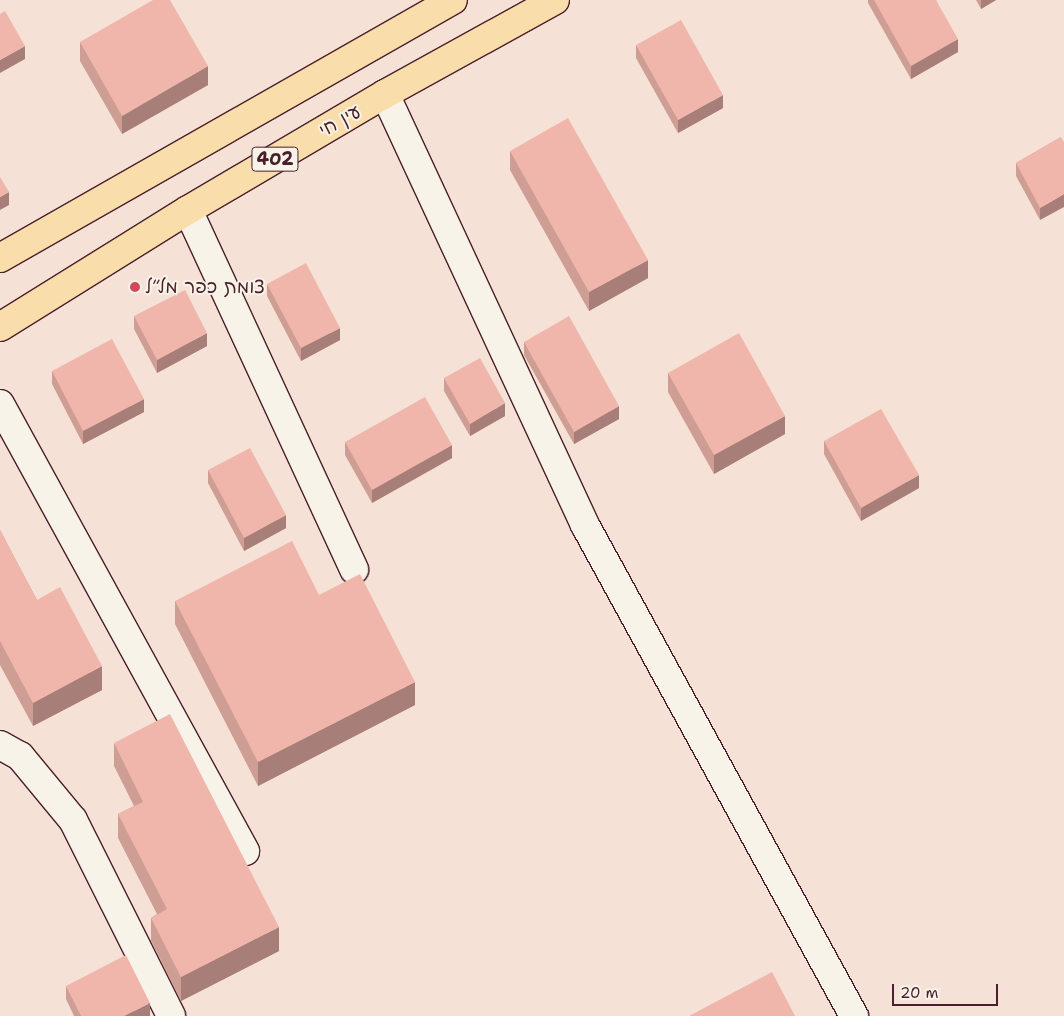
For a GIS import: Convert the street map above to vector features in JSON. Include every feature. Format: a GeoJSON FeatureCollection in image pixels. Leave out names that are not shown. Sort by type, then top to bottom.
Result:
{"type":"FeatureCollection","features":[{"type":"Feature","properties":{"kind":"main road","name":"402"},"geometry":{"type":"LineString","coordinates":[[0,258],[453,0]]}},
{"type":"Feature","properties":{"kind":"main road","name":"עין חי"},"geometry":{"type":"LineString","coordinates":[[0,327],[188,210],[385,94],[555,0]]}},
{"type":"Feature","properties":{"kind":"lane"},"geometry":{"type":"LineString","coordinates":[[385,94],[585,525],[854,1016]]}},
{"type":"Feature","properties":{"kind":"lane"},"geometry":{"type":"LineString","coordinates":[[188,210],[354,570]]}},
{"type":"Feature","properties":{"kind":"lane"},"geometry":{"type":"LineString","coordinates":[[0,404],[245,852]]}},
{"type":"Feature","properties":{"kind":"lane"},"geometry":{"type":"LineString","coordinates":[[0,745],[20,756],[73,820],[171,1016]]}},
{"type":"Feature","properties":{"kind":"building"},"geometry":{"type":"Polygon","coordinates":[[[153,0],[170,0],[208,66],[122,116],[80,42],[153,0]]]}},
{"type":"Feature","properties":{"kind":"building"},"geometry":{"type":"Polygon","coordinates":[[[874,0],[936,0],[958,39],[911,66],[874,0]]]}},
{"type":"Feature","properties":{"kind":"building"},"geometry":{"type":"Polygon","coordinates":[[[5,11],[25,46],[0,60],[0,14],[5,11]]]}},
{"type":"Feature","properties":{"kind":"building"},"geometry":{"type":"Polygon","coordinates":[[[681,20],[723,95],[678,120],[636,45],[681,20]]]}},
{"type":"Feature","properties":{"kind":"building"},"geometry":{"type":"Polygon","coordinates":[[[568,118],[648,260],[589,292],[510,151],[568,118]]]}},
{"type":"Feature","properties":{"kind":"building"},"geometry":{"type":"Polygon","coordinates":[[[1061,137],[1064,142],[1064,194],[1040,208],[1016,163],[1061,137]]]}},
{"type":"Feature","properties":{"kind":"building"},"geometry":{"type":"Polygon","coordinates":[[[0,177],[9,192],[0,197],[0,177]]]}},
{"type":"Feature","properties":{"kind":"building"},"geometry":{"type":"Polygon","coordinates":[[[306,263],[340,328],[301,348],[267,284],[306,263]]]}},
{"type":"Feature","properties":{"kind":"building"},"geometry":{"type":"Polygon","coordinates":[[[185,290],[207,333],[157,360],[134,316],[185,290]]]}},
{"type":"Feature","properties":{"kind":"building"},"geometry":{"type":"Polygon","coordinates":[[[569,316],[619,406],[574,432],[524,342],[569,316]]]}},
{"type":"Feature","properties":{"kind":"building"},"geometry":{"type":"Polygon","coordinates":[[[739,333],[785,416],[714,455],[668,373],[739,333]]]}},
{"type":"Feature","properties":{"kind":"building"},"geometry":{"type":"Polygon","coordinates":[[[112,339],[144,399],[83,431],[52,371],[112,339]]]}},
{"type":"Feature","properties":{"kind":"building"},"geometry":{"type":"Polygon","coordinates":[[[480,358],[505,403],[470,424],[444,378],[480,358]]]}},
{"type":"Feature","properties":{"kind":"building"},"geometry":{"type":"Polygon","coordinates":[[[425,397],[452,445],[372,490],[345,442],[425,397]]]}},
{"type":"Feature","properties":{"kind":"building"},"geometry":{"type":"Polygon","coordinates":[[[881,409],[919,475],[861,508],[824,441],[881,409]]]}},
{"type":"Feature","properties":{"kind":"building"},"geometry":{"type":"Polygon","coordinates":[[[250,448],[286,515],[244,538],[208,470],[250,448]]]}},
{"type":"Feature","properties":{"kind":"building"},"geometry":{"type":"Polygon","coordinates":[[[0,530],[37,600],[60,587],[102,666],[33,703],[0,641],[0,530]]]}},
{"type":"Feature","properties":{"kind":"building"},"geometry":{"type":"Polygon","coordinates":[[[292,541],[319,595],[360,574],[415,682],[258,762],[175,601],[292,541]]]}},
{"type":"Feature","properties":{"kind":"building"},"geometry":{"type":"Polygon","coordinates":[[[170,714],[279,927],[181,977],[151,918],[167,909],[118,814],[143,802],[114,743],[170,714]]]}},
{"type":"Feature","properties":{"kind":"building"},"geometry":{"type":"Polygon","coordinates":[[[126,955],[150,1003],[124,1016],[81,1016],[66,986],[126,955]]]}},
{"type":"Feature","properties":{"kind":"building"},"geometry":{"type":"Polygon","coordinates":[[[772,972],[795,1016],[689,1016],[772,972]]]}},
{"type":"Feature","properties":{"kind":"place","name":"צומת כפר מל״ל"},"geometry":{"type":"Point","coordinates":[135,287]}}]}
